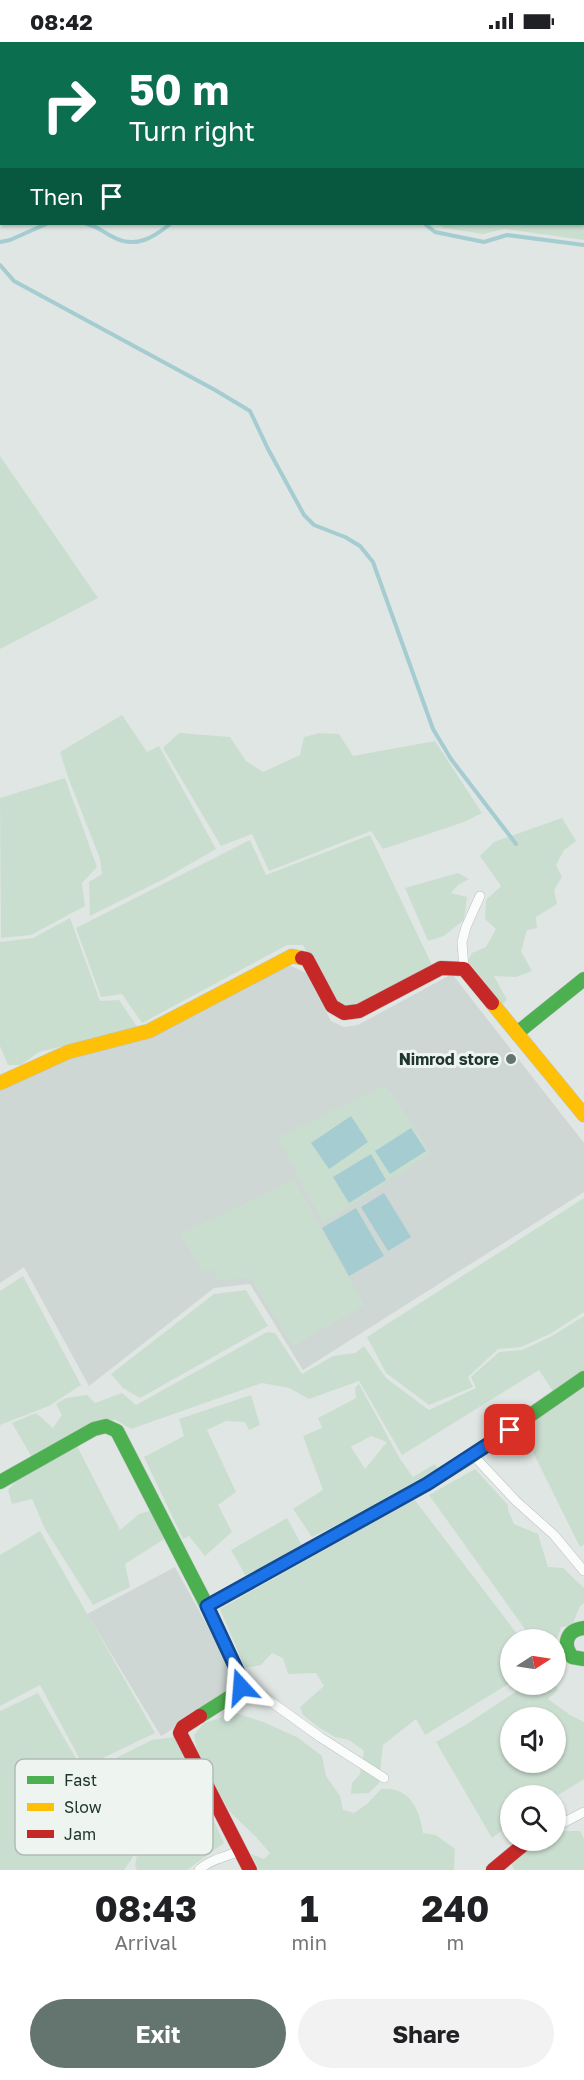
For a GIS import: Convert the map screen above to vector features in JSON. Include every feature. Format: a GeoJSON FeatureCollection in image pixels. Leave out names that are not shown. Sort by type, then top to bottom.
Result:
{"type":"FeatureCollection","features":[{"type":"Feature","properties":{"kind":"street"},"geometry":{"type":"LineString","coordinates":[[480,896],[462,942],[465,969],[584,1115]]}},
{"type":"Feature","properties":{"kind":"street"},"geometry":{"type":"LineString","coordinates":[[0,1083],[68,1052],[149,1031],[292,956],[307,959],[332,1006],[344,1013],[359,1011],[441,968],[465,969]]}},
{"type":"Feature","properties":{"kind":"street"},"geometry":{"type":"LineString","coordinates":[[517,1033],[584,979]]}},
{"type":"Feature","properties":{"kind":"street"},"geometry":{"type":"LineString","coordinates":[[207,1606],[398,1500],[473,1455],[584,1378]]}},
{"type":"Feature","properties":{"kind":"street"},"geometry":{"type":"LineString","coordinates":[[0,1482],[94,1429],[106,1426],[117,1431],[207,1606],[242,1681],[320,1737],[384,1778]]}},
{"type":"Feature","properties":{"kind":"street"},"geometry":{"type":"LineString","coordinates":[[473,1455],[516,1501],[554,1535],[584,1571]]}},
{"type":"Feature","properties":{"kind":"street"},"geometry":{"type":"LineString","coordinates":[[584,1628],[573,1630],[565,1643],[572,1657],[584,1659]]}},
{"type":"Feature","properties":{"kind":"street"},"geometry":{"type":"LineString","coordinates":[[193,1759],[180,1733],[183,1726],[238,1692],[242,1681]]}},
{"type":"Feature","properties":{"kind":"street"},"geometry":{"type":"LineString","coordinates":[[213,1798],[250,1870]]}},
{"type":"Feature","properties":{"kind":"street"},"geometry":{"type":"LineString","coordinates":[[566,1821],[584,1812]]}},
{"type":"Feature","properties":{"kind":"street"},"geometry":{"type":"LineString","coordinates":[[199,1870],[211,1862],[240,1851]]}},
{"type":"Feature","properties":{"kind":"street"},"geometry":{"type":"LineString","coordinates":[[496,1869],[516,1851]]}},
{"type":"Feature","properties":{"kind":"shaded area"},"geometry":{"type":"Polygon","coordinates":[[[291,966],[306,973],[331,1021],[344,1027],[358,1025],[452,974],[584,1143],[584,1192],[303,1370],[250,1284],[214,1288],[89,1386],[24,1267],[0,1283],[0,1087],[55,1063],[151,1036],[273,972],[291,966]]]}},
{"type":"Feature","properties":{"kind":"shaded area"},"geometry":{"type":"Polygon","coordinates":[[[175,1567],[241,1687],[161,1736],[87,1614],[175,1567]]]}},
{"type":"Feature","properties":{"kind":"green space"},"geometry":{"type":"Polygon","coordinates":[[[440,225],[584,225],[584,240],[504,229],[483,234],[444,228],[440,225]]]}},
{"type":"Feature","properties":{"kind":"green space"},"geometry":{"type":"Polygon","coordinates":[[[0,456],[98,598],[0,649],[0,456]]]}},
{"type":"Feature","properties":{"kind":"green space"},"geometry":{"type":"Polygon","coordinates":[[[122,715],[147,752],[159,746],[216,849],[164,879],[90,916],[89,882],[102,874],[100,859],[60,752],[122,715]]]}},
{"type":"Feature","properties":{"kind":"green space"},"geometry":{"type":"Polygon","coordinates":[[[179,733],[230,737],[246,761],[263,772],[300,755],[304,737],[319,733],[339,734],[353,756],[435,741],[482,813],[464,822],[383,849],[371,831],[269,871],[252,834],[221,846],[163,748],[179,733]]]}},
{"type":"Feature","properties":{"kind":"green space"},"geometry":{"type":"Polygon","coordinates":[[[65,778],[97,867],[82,883],[85,906],[31,935],[1,938],[0,798],[65,778]]]}},
{"type":"Feature","properties":{"kind":"green space"},"geometry":{"type":"Polygon","coordinates":[[[562,818],[576,841],[564,850],[556,865],[562,877],[554,890],[557,904],[536,917],[537,928],[527,930],[521,951],[532,971],[516,977],[494,976],[507,1000],[502,1004],[468,961],[472,953],[486,947],[496,929],[485,919],[486,900],[501,886],[480,856],[494,842],[562,818]]]}},
{"type":"Feature","properties":{"kind":"green space"},"geometry":{"type":"Polygon","coordinates":[[[370,835],[432,965],[364,1004],[347,1008],[337,1004],[303,945],[287,945],[142,1023],[122,994],[101,997],[76,928],[250,840],[266,875],[370,835]]]}},
{"type":"Feature","properties":{"kind":"green space"},"geometry":{"type":"Polygon","coordinates":[[[458,873],[469,879],[458,885],[451,893],[467,897],[464,920],[444,936],[428,941],[405,888],[458,873]]]}},
{"type":"Feature","properties":{"kind":"green space"},"geometry":{"type":"Polygon","coordinates":[[[70,918],[100,1001],[119,1000],[138,1028],[39,1052],[21,1065],[8,1065],[0,1046],[0,942],[33,938],[70,918]]]}},
{"type":"Feature","properties":{"kind":"green space"},"geometry":{"type":"Polygon","coordinates":[[[385,1085],[431,1153],[323,1223],[278,1138],[385,1085]]]}},
{"type":"Feature","properties":{"kind":"green space"},"geometry":{"type":"Polygon","coordinates":[[[294,1180],[364,1305],[293,1346],[251,1278],[219,1280],[212,1270],[202,1271],[180,1234],[294,1180]]]}},
{"type":"Feature","properties":{"kind":"green space"},"geometry":{"type":"Polygon","coordinates":[[[584,1198],[584,1312],[550,1334],[521,1347],[498,1349],[468,1377],[473,1387],[429,1405],[386,1373],[367,1337],[584,1198]]]}},
{"type":"Feature","properties":{"kind":"green space"},"geometry":{"type":"Polygon","coordinates":[[[23,1276],[81,1385],[49,1406],[0,1425],[0,1291],[23,1276]]]}},
{"type":"Feature","properties":{"kind":"green space"},"geometry":{"type":"Polygon","coordinates":[[[246,1290],[268,1326],[140,1398],[123,1388],[111,1374],[214,1294],[246,1290]]]}},
{"type":"Feature","properties":{"kind":"green space"},"geometry":{"type":"Polygon","coordinates":[[[584,1316],[584,1370],[554,1393],[539,1370],[402,1455],[359,1381],[309,1399],[289,1388],[262,1383],[131,1429],[116,1420],[105,1420],[33,1459],[12,1423],[36,1413],[53,1428],[62,1415],[56,1404],[66,1398],[87,1395],[95,1403],[122,1393],[136,1405],[267,1332],[275,1333],[302,1374],[333,1356],[355,1353],[364,1346],[386,1378],[429,1410],[476,1388],[471,1377],[499,1352],[522,1350],[552,1336],[584,1316]]]}},
{"type":"Feature","properties":{"kind":"green space"},"geometry":{"type":"Polygon","coordinates":[[[359,1384],[400,1459],[413,1477],[435,1464],[440,1472],[417,1486],[312,1537],[293,1509],[323,1490],[303,1436],[322,1428],[318,1418],[356,1398],[355,1388],[359,1384]],[[371,1436],[351,1447],[365,1469],[387,1442],[371,1436]]]}},
{"type":"Feature","properties":{"kind":"green space"},"geometry":{"type":"Polygon","coordinates":[[[584,1384],[584,1545],[580,1547],[522,1430],[584,1384]]]}},
{"type":"Feature","properties":{"kind":"green space"},"geometry":{"type":"Polygon","coordinates":[[[251,1395],[260,1425],[249,1430],[245,1422],[226,1421],[207,1430],[236,1492],[218,1505],[232,1532],[205,1556],[189,1536],[183,1539],[144,1457],[184,1436],[179,1419],[251,1395]]]}},
{"type":"Feature","properties":{"kind":"green space"},"geometry":{"type":"Polygon","coordinates":[[[76,1444],[120,1530],[139,1514],[153,1510],[164,1539],[125,1564],[130,1587],[93,1605],[45,1529],[32,1499],[12,1504],[8,1490],[23,1474],[76,1444]]]}},
{"type":"Feature","properties":{"kind":"green space"},"geometry":{"type":"Polygon","coordinates":[[[475,1469],[508,1505],[514,1524],[538,1534],[548,1567],[563,1568],[584,1588],[584,1603],[580,1606],[572,1626],[560,1629],[525,1629],[429,1495],[475,1469]]]}},
{"type":"Feature","properties":{"kind":"green space"},"geometry":{"type":"Polygon","coordinates":[[[414,1499],[513,1629],[500,1629],[500,1689],[425,1735],[416,1719],[383,1745],[379,1783],[369,1793],[351,1794],[352,1783],[360,1774],[364,1751],[349,1740],[335,1737],[318,1727],[303,1715],[300,1707],[324,1686],[316,1673],[288,1674],[283,1658],[272,1653],[261,1665],[245,1668],[220,1609],[414,1499]]]}},
{"type":"Feature","properties":{"kind":"green space"},"geometry":{"type":"Polygon","coordinates":[[[287,1518],[304,1549],[248,1580],[231,1550],[287,1518]]]}},
{"type":"Feature","properties":{"kind":"green space"},"geometry":{"type":"Polygon","coordinates":[[[40,1531],[155,1733],[101,1759],[80,1759],[40,1685],[0,1706],[0,1555],[40,1531]]]}},
{"type":"Feature","properties":{"kind":"green space"},"geometry":{"type":"Polygon","coordinates":[[[38,1693],[76,1759],[15,1759],[15,1855],[132,1855],[133,1857],[124,1870],[0,1870],[0,1711],[38,1693]]]}},
{"type":"Feature","properties":{"kind":"green space"},"geometry":{"type":"Polygon","coordinates":[[[511,1695],[552,1695],[548,1699],[559,1707],[500,1707],[500,1773],[566,1773],[566,1712],[584,1722],[584,1779],[566,1790],[566,1785],[500,1785],[500,1832],[492,1838],[436,1742],[511,1695]]]}},
{"type":"Feature","properties":{"kind":"green space"},"geometry":{"type":"Polygon","coordinates":[[[236,1713],[297,1737],[322,1756],[326,1776],[340,1796],[343,1810],[354,1813],[367,1804],[381,1789],[391,1789],[406,1795],[416,1808],[423,1833],[436,1835],[455,1849],[454,1870],[259,1870],[251,1854],[264,1859],[270,1853],[230,1812],[213,1782],[213,1759],[200,1759],[198,1756],[194,1735],[204,1723],[236,1713]]]}},
{"type":"Feature","properties":{"kind":"green space"},"geometry":{"type":"Polygon","coordinates":[[[175,1737],[185,1759],[114,1759],[152,1740],[175,1737]]]}},
{"type":"Feature","properties":{"kind":"green space"},"geometry":{"type":"Polygon","coordinates":[[[213,1819],[224,1843],[213,1851],[213,1819]]]}},
{"type":"Feature","properties":{"kind":"green space"},"geometry":{"type":"Polygon","coordinates":[[[566,1831],[580,1831],[584,1839],[584,1870],[514,1870],[512,1865],[525,1851],[566,1851],[566,1831]]]}},
{"type":"Feature","properties":{"kind":"green space"},"geometry":{"type":"Polygon","coordinates":[[[137,1855],[208,1855],[187,1870],[137,1870],[135,1866],[137,1855]]]}},
{"type":"Feature","properties":{"kind":"water"},"geometry":{"type":"Polygon","coordinates":[[[351,1116],[368,1142],[329,1169],[311,1143],[351,1116]]]}},
{"type":"Feature","properties":{"kind":"water"},"geometry":{"type":"Polygon","coordinates":[[[411,1128],[426,1151],[390,1174],[375,1151],[411,1128]]]}},
{"type":"Feature","properties":{"kind":"water"},"geometry":{"type":"Polygon","coordinates":[[[371,1154],[386,1180],[349,1203],[333,1177],[371,1154]]]}},
{"type":"Feature","properties":{"kind":"water"},"geometry":{"type":"Polygon","coordinates":[[[384,1193],[411,1237],[388,1251],[361,1207],[384,1193]]]}},
{"type":"Feature","properties":{"kind":"water"},"geometry":{"type":"Polygon","coordinates":[[[356,1208],[384,1256],[349,1276],[322,1228],[356,1208]]]}},
{"type":"Feature","properties":{"kind":"waterway"},"geometry":{"type":"LineString","coordinates":[[0,242],[44,225]]}},
{"type":"Feature","properties":{"kind":"waterway"},"geometry":{"type":"LineString","coordinates":[[90,225],[129,242],[143,240],[157,234],[169,225]]}},
{"type":"Feature","properties":{"kind":"waterway"},"geometry":{"type":"LineString","coordinates":[[426,225],[435,232],[484,242],[507,235],[584,245]]}},
{"type":"Feature","properties":{"kind":"waterway"},"geometry":{"type":"LineString","coordinates":[[0,265],[14,281],[250,411],[304,515],[314,525],[345,537],[360,546],[373,562],[433,729],[451,759],[516,844]]}},
{"type":"Feature","properties":{"kind":"traffic: fast"},"geometry":{"type":"LineString","coordinates":[[517,1033],[584,979]]}},
{"type":"Feature","properties":{"kind":"traffic: fast"},"geometry":{"type":"LineString","coordinates":[[207,1606],[427,1484],[584,1378]]}},
{"type":"Feature","properties":{"kind":"traffic: fast"},"geometry":{"type":"LineString","coordinates":[[0,1482],[94,1429],[106,1426],[117,1431],[207,1606],[242,1681],[238,1692],[200,1716]]}},
{"type":"Feature","properties":{"kind":"traffic: fast"},"geometry":{"type":"LineString","coordinates":[[584,1628],[570,1634],[567,1642],[572,1657],[584,1659]]}},
{"type":"Feature","properties":{"kind":"traffic: slow"},"geometry":{"type":"LineString","coordinates":[[0,1083],[68,1052],[149,1031],[292,956],[302,958]]}},
{"type":"Feature","properties":{"kind":"traffic: slow"},"geometry":{"type":"LineString","coordinates":[[492,1003],[584,1115]]}},
{"type":"Feature","properties":{"kind":"traffic: jam"},"geometry":{"type":"LineString","coordinates":[[302,958],[307,959],[332,1006],[344,1013],[359,1011],[441,968],[464,969],[492,1003]]}},
{"type":"Feature","properties":{"kind":"traffic: jam"},"geometry":{"type":"LineString","coordinates":[[193,1759],[180,1733],[183,1727],[200,1716]]}},
{"type":"Feature","properties":{"kind":"traffic: jam"},"geometry":{"type":"LineString","coordinates":[[213,1798],[250,1870]]}},
{"type":"Feature","properties":{"kind":"traffic: jam"},"geometry":{"type":"LineString","coordinates":[[493,1870],[516,1851]]}},
{"type":"Feature","properties":{"kind":"place","name":"Nimrod store"},"geometry":{"type":"Point","coordinates":[511,1059]}},
{"type":"Feature","properties":{"kind":"route"},"geometry":{"type":"LineString","coordinates":[[241,1687],[242,1681],[207,1606],[427,1484],[510,1430]]}}]}
